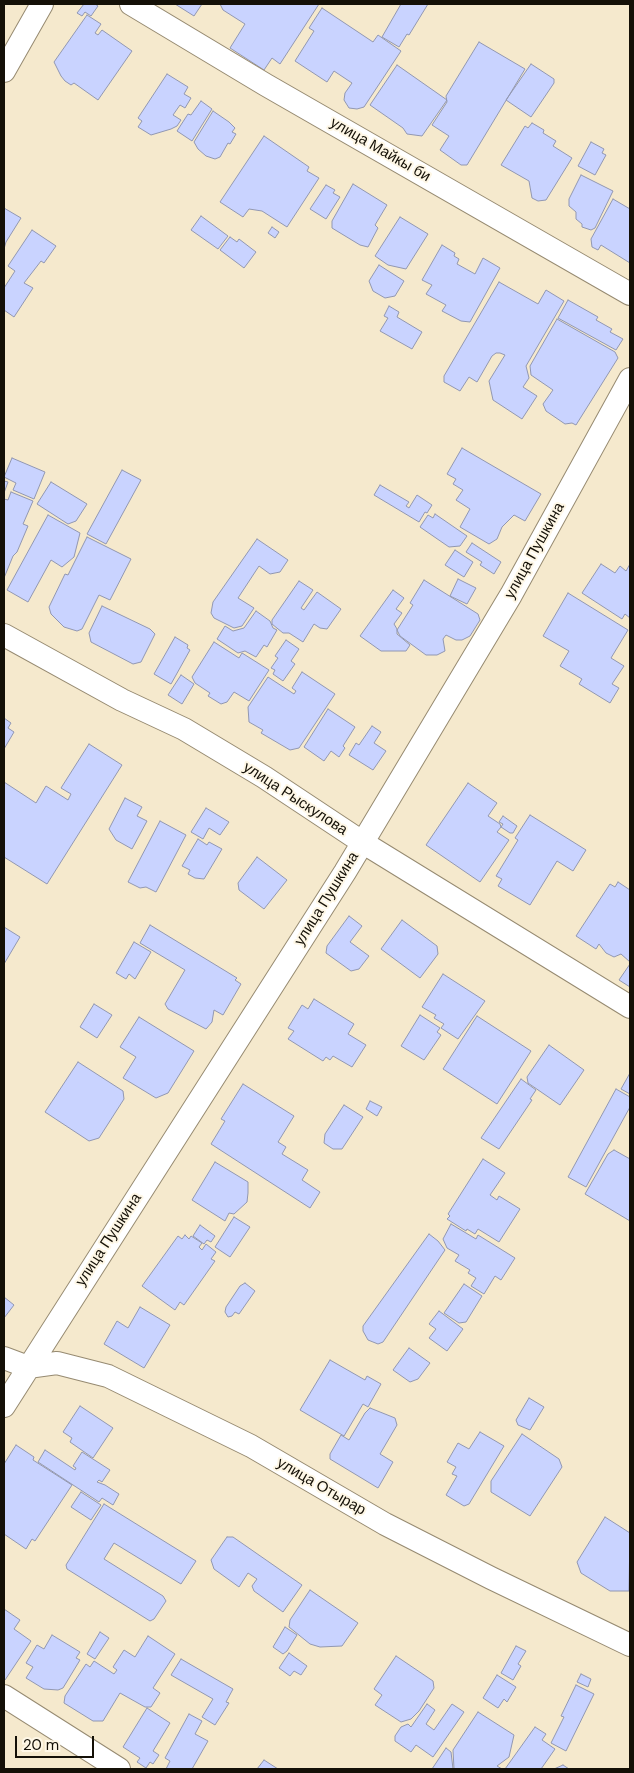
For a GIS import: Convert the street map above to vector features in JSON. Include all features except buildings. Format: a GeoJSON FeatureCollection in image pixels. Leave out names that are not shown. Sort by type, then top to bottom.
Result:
{"type":"FeatureCollection","features":[{"type":"Feature","properties":{"kind":"street"},"geometry":{"type":"LineString","coordinates":[[4,71],[42,4]]}},
{"type":"Feature","properties":{"kind":"street","name":"улица Майкы би"},"geometry":{"type":"LineString","coordinates":[[131,4],[266,85],[630,294]]}},
{"type":"Feature","properties":{"kind":"street","name":"улица Пушкина"},"geometry":{"type":"LineString","coordinates":[[4,1406],[345,872],[511,595],[630,379]]}},
{"type":"Feature","properties":{"kind":"street","name":"улица Рыскулова"},"geometry":{"type":"LineString","coordinates":[[4,635],[122,700],[192,734],[264,777],[362,842],[630,1007]]}},
{"type":"Feature","properties":{"kind":"street"},"geometry":{"type":"LineString","coordinates":[[4,1358],[28,1368]]}},
{"type":"Feature","properties":{"kind":"street","name":"улица Отырар"},"geometry":{"type":"LineString","coordinates":[[28,1368],[57,1363],[108,1376],[251,1446],[384,1524],[491,1578],[630,1644]]}},
{"type":"Feature","properties":{"kind":"street"},"geometry":{"type":"LineString","coordinates":[[4,1696],[119,1769]]}}]}
